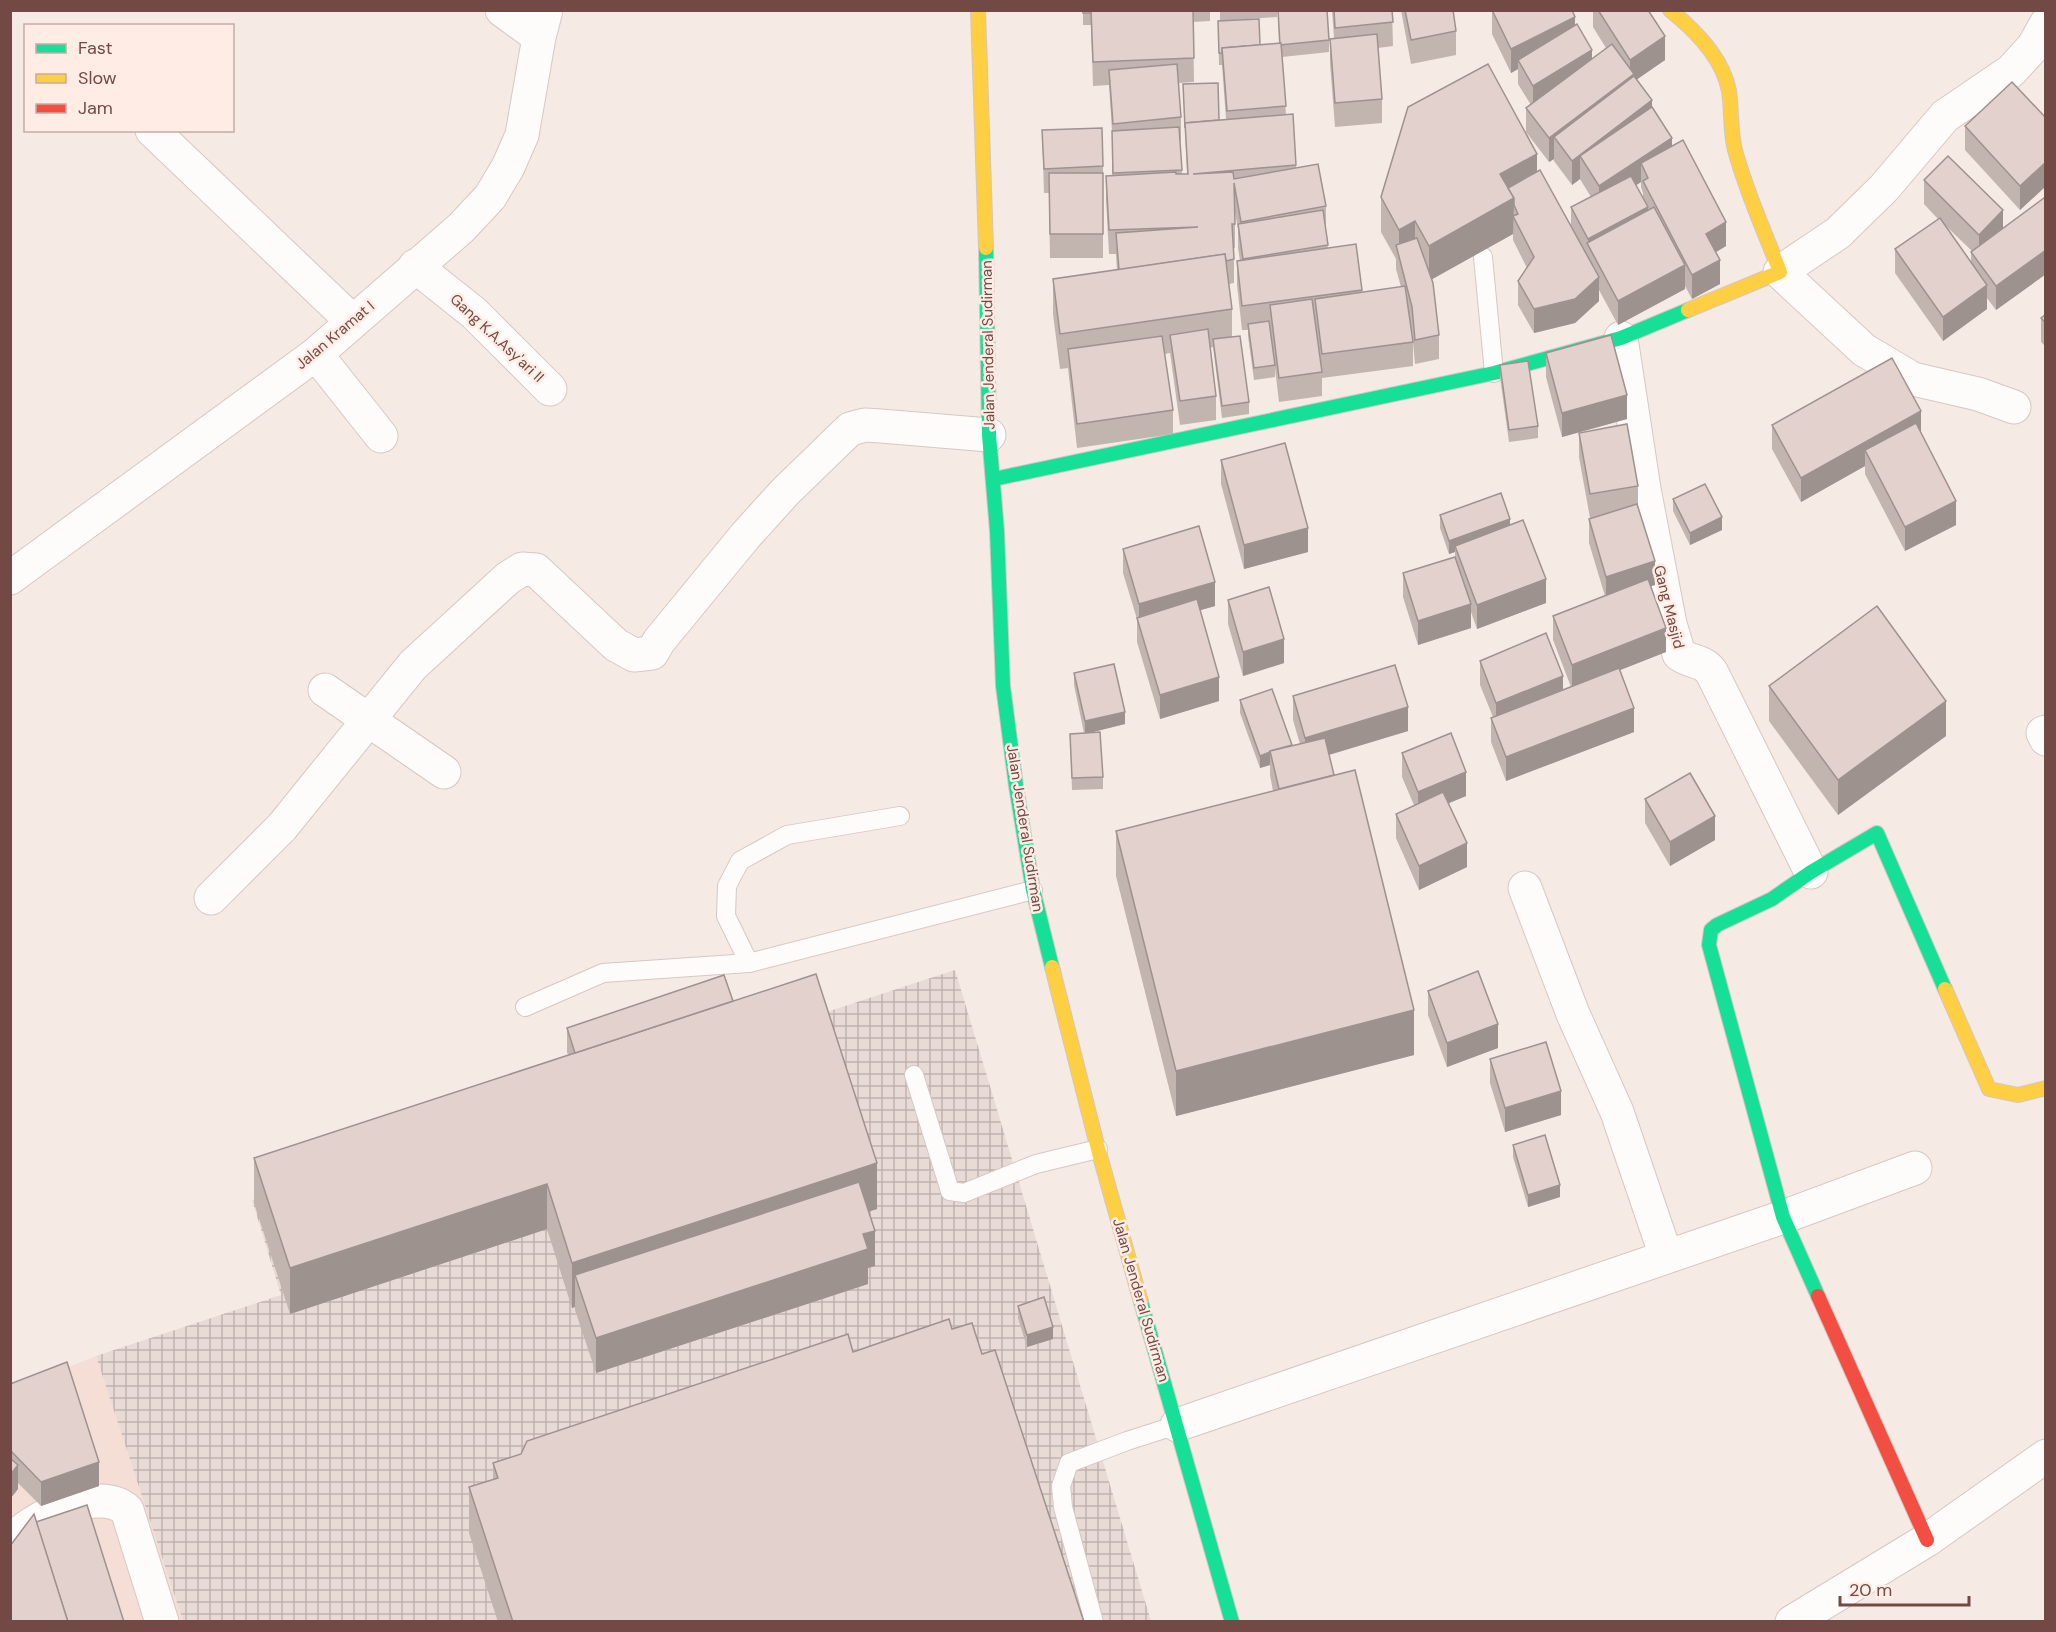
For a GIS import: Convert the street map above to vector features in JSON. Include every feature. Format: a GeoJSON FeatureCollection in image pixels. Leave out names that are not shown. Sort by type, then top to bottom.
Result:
{"type":"FeatureCollection","features":[{"type":"Feature","properties":{"kind":"main road","name":"Jalan Jenderal Sudirman"},"geometry":{"type":"LineString","coordinates":[[978,10],[989,435],[994,479],[1003,686],[1033,890],[1098,1149],[1232,1622]]}},
{"type":"Feature","properties":{"kind":"main road"},"geometry":{"type":"LineString","coordinates":[[994,479],[1494,373],[1621,338],[1780,272],[1735,149],[1729,117],[1729,89],[1712,52],[1681,18],[1670,10]]}},
{"type":"Feature","properties":{"kind":"main road"},"geometry":{"type":"LineString","coordinates":[[1927,1540],[1783,1217],[1708,945],[1711,930],[1772,899],[1877,832],[1989,1089],[2005,1095],[2023,1096],[2046,1088]]}},
{"type":"Feature","properties":{"kind":"street"},"geometry":{"type":"LineString","coordinates":[[502,10],[542,24]]}},
{"type":"Feature","properties":{"kind":"street","name":"Jalan Kramat I"},"geometry":{"type":"LineString","coordinates":[[10,578],[316,354],[468,220],[490,196],[508,167],[522,135],[542,24]]}},
{"type":"Feature","properties":{"kind":"street"},"geometry":{"type":"LineString","coordinates":[[2014,407],[1978,394],[1913,379],[1864,350],[1780,272],[1838,233],[1884,188],[1945,116],[2011,71],[2033,47],[2046,24]]}},
{"type":"Feature","properties":{"kind":"street"},"geometry":{"type":"LineString","coordinates":[[154,132],[352,321]]}},
{"type":"Feature","properties":{"kind":"street","name":"Gang K.A.Asy'ari II"},"geometry":{"type":"LineString","coordinates":[[415,266],[474,313],[550,389]]}},
{"type":"Feature","properties":{"kind":"street","name":"Gang Masjid"},"geometry":{"type":"LineString","coordinates":[[1621,338],[1644,489],[1670,624],[1679,654],[1690,661],[1702,662],[1712,673],[1811,872]]}},
{"type":"Feature","properties":{"kind":"street"},"geometry":{"type":"LineString","coordinates":[[316,354],[381,436]]}},
{"type":"Feature","properties":{"kind":"street"},"geometry":{"type":"LineString","coordinates":[[211,898],[282,827],[413,665],[508,578],[522,569],[536,570],[616,645],[634,655],[652,653],[659,641],[746,536],[785,492],[850,429],[865,425],[989,435]]}},
{"type":"Feature","properties":{"kind":"street"},"geometry":{"type":"LineString","coordinates":[[325,690],[444,772]]}},
{"type":"Feature","properties":{"kind":"street"},"geometry":{"type":"LineString","coordinates":[[2046,732],[2043,733],[2046,739]]}},
{"type":"Feature","properties":{"kind":"street"},"geometry":{"type":"LineString","coordinates":[[1525,888],[1573,1014],[1617,1112],[1666,1256]]}},
{"type":"Feature","properties":{"kind":"street"},"geometry":{"type":"LineString","coordinates":[[1177,1425],[1783,1217],[1915,1168]]}},
{"type":"Feature","properties":{"kind":"street"},"geometry":{"type":"LineString","coordinates":[[1792,1622],[1927,1540],[2046,1456]]}},
{"type":"Feature","properties":{"kind":"street"},"geometry":{"type":"LineString","coordinates":[[10,1543],[42,1516],[89,1501],[119,1503],[128,1510],[162,1622]]}},
{"type":"Feature","properties":{"kind":"lane"},"geometry":{"type":"LineString","coordinates":[[1483,257],[1494,373]]}},
{"type":"Feature","properties":{"kind":"lane"},"geometry":{"type":"LineString","coordinates":[[749,963],[726,916],[727,886],[740,861],[787,835],[900,816]]}},
{"type":"Feature","properties":{"kind":"lane"},"geometry":{"type":"LineString","coordinates":[[525,1007],[603,973],[749,963],[1033,890]]}},
{"type":"Feature","properties":{"kind":"lane"},"geometry":{"type":"LineString","coordinates":[[914,1075],[950,1191],[964,1193],[1036,1164],[1098,1149]]}},
{"type":"Feature","properties":{"kind":"lane"},"geometry":{"type":"LineString","coordinates":[[1094,1622],[1063,1507],[1061,1486],[1070,1464],[1127,1441],[1177,1425]]}},
{"type":"Feature","properties":{"kind":"shaded area"},"geometry":{"type":"Polygon","coordinates":[[[955,970],[1151,1621],[183,1621],[96,1356],[281,1295],[252,1200],[955,970]]]}},
{"type":"Feature","properties":{"kind":"shaded area"},"geometry":{"type":"Polygon","coordinates":[[[96,1356],[183,1621],[11,1622],[11,1403],[34,1381],[96,1356]]]}},
{"type":"Feature","properties":{"kind":"building"},"geometry":{"type":"Polygon","coordinates":[[[1083,10],[1091,10],[1091,13],[1083,13],[1083,10]]]}},
{"type":"Feature","properties":{"kind":"building"},"geometry":{"type":"Polygon","coordinates":[[[1091,10],[1193,10],[1194,58],[1093,62],[1091,10]]]}},
{"type":"Feature","properties":{"kind":"building"},"geometry":{"type":"Polygon","coordinates":[[[1278,10],[1327,10],[1329,40],[1280,45],[1278,10]]]}},
{"type":"Feature","properties":{"kind":"building"},"geometry":{"type":"Polygon","coordinates":[[[1334,10],[1392,10],[1393,22],[1335,28],[1334,10]]]}},
{"type":"Feature","properties":{"kind":"building"},"geometry":{"type":"Polygon","coordinates":[[[1405,10],[1453,10],[1456,31],[1411,40],[1405,10]]]}},
{"type":"Feature","properties":{"kind":"building"},"geometry":{"type":"Polygon","coordinates":[[[1492,10],[1572,10],[1575,17],[1511,49],[1492,10]]]}},
{"type":"Feature","properties":{"kind":"building"},"geometry":{"type":"Polygon","coordinates":[[[1598,10],[1648,10],[1665,36],[1630,60],[1598,10]]]}},
{"type":"Feature","properties":{"kind":"building"},"geometry":{"type":"Polygon","coordinates":[[[1259,19],[1260,45],[1222,48],[1222,53],[1219,53],[1218,21],[1259,19]]]}},
{"type":"Feature","properties":{"kind":"building"},"geometry":{"type":"Polygon","coordinates":[[[1577,24],[1592,50],[1533,86],[1518,60],[1577,24]]]}},
{"type":"Feature","properties":{"kind":"building"},"geometry":{"type":"Polygon","coordinates":[[[1377,34],[1382,99],[1335,103],[1330,39],[1377,34]]]}},
{"type":"Feature","properties":{"kind":"building"},"geometry":{"type":"Polygon","coordinates":[[[1281,43],[1286,106],[1227,111],[1222,48],[1281,43]]]}},
{"type":"Feature","properties":{"kind":"building"},"geometry":{"type":"Polygon","coordinates":[[[1612,44],[1634,74],[1549,138],[1526,108],[1612,44]]]}},
{"type":"Feature","properties":{"kind":"building"},"geometry":{"type":"Polygon","coordinates":[[[1177,64],[1181,117],[1113,124],[1109,70],[1177,64]]]}},
{"type":"Feature","properties":{"kind":"building"},"geometry":{"type":"Polygon","coordinates":[[[1488,64],[1537,154],[1500,174],[1514,198],[1429,246],[1415,221],[1399,230],[1381,197],[1408,107],[1488,64]]]}},
{"type":"Feature","properties":{"kind":"building"},"geometry":{"type":"Polygon","coordinates":[[[1634,76],[1652,100],[1572,161],[1554,137],[1634,76]]]}},
{"type":"Feature","properties":{"kind":"building"},"geometry":{"type":"Polygon","coordinates":[[[2012,82],[2046,118],[2046,162],[2020,186],[1965,126],[2012,82]]]}},
{"type":"Feature","properties":{"kind":"building"},"geometry":{"type":"Polygon","coordinates":[[[1218,83],[1219,120],[1185,123],[1185,128],[1183,84],[1218,83]]]}},
{"type":"Feature","properties":{"kind":"building"},"geometry":{"type":"Polygon","coordinates":[[[1652,107],[1672,138],[1599,186],[1580,156],[1652,107]]]}},
{"type":"Feature","properties":{"kind":"building"},"geometry":{"type":"Polygon","coordinates":[[[1293,114],[1296,165],[1193,174],[1233,172],[1234,179],[1318,164],[1326,206],[1241,222],[1234,183],[1235,224],[1232,224],[1234,259],[1226,261],[1225,254],[1119,270],[1116,233],[1198,227],[1109,230],[1106,176],[1176,172],[1176,174],[1188,174],[1185,123],[1293,114]]]}},
{"type":"Feature","properties":{"kind":"building"},"geometry":{"type":"Polygon","coordinates":[[[1179,127],[1182,170],[1113,173],[1112,131],[1179,127]]]}},
{"type":"Feature","properties":{"kind":"building"},"geometry":{"type":"Polygon","coordinates":[[[1102,128],[1103,166],[1044,169],[1042,130],[1102,128]]]}},
{"type":"Feature","properties":{"kind":"building"},"geometry":{"type":"Polygon","coordinates":[[[1683,140],[1726,222],[1706,234],[1720,260],[1692,275],[1643,181],[1648,178],[1641,163],[1683,140]]]}},
{"type":"Feature","properties":{"kind":"building"},"geometry":{"type":"Polygon","coordinates":[[[1948,156],[2003,210],[1979,235],[1924,180],[1948,156]]]}},
{"type":"Feature","properties":{"kind":"building"},"geometry":{"type":"Polygon","coordinates":[[[1540,170],[1599,277],[1575,299],[1534,309],[1518,281],[1534,257],[1513,216],[1518,214],[1514,198],[1508,188],[1540,170]]]}},
{"type":"Feature","properties":{"kind":"building"},"geometry":{"type":"Polygon","coordinates":[[[1049,173],[1103,173],[1103,234],[1050,234],[1049,173]]]}},
{"type":"Feature","properties":{"kind":"building"},"geometry":{"type":"Polygon","coordinates":[[[1631,176],[1648,207],[1588,239],[1571,207],[1631,176]]]}},
{"type":"Feature","properties":{"kind":"building"},"geometry":{"type":"Polygon","coordinates":[[[2044,198],[2046,200],[2046,250],[1996,286],[1971,252],[2044,198]]]}},
{"type":"Feature","properties":{"kind":"building"},"geometry":{"type":"Polygon","coordinates":[[[1654,207],[1685,265],[1618,301],[1587,243],[1654,207]]]}},
{"type":"Feature","properties":{"kind":"building"},"geometry":{"type":"Polygon","coordinates":[[[1323,210],[1328,245],[1243,259],[1238,224],[1323,210]]]}},
{"type":"Feature","properties":{"kind":"building"},"geometry":{"type":"Polygon","coordinates":[[[1940,218],[1987,285],[1943,317],[1895,249],[1940,218]]]}},
{"type":"Feature","properties":{"kind":"building"},"geometry":{"type":"Polygon","coordinates":[[[1417,238],[1433,283],[1439,335],[1415,340],[1412,307],[1396,245],[1417,238]]]}},
{"type":"Feature","properties":{"kind":"building"},"geometry":{"type":"Polygon","coordinates":[[[1356,244],[1362,290],[1242,306],[1237,261],[1356,244]]]}},
{"type":"Feature","properties":{"kind":"building"},"geometry":{"type":"Polygon","coordinates":[[[1225,254],[1232,309],[1060,334],[1053,279],[1225,254]]]}},
{"type":"Feature","properties":{"kind":"building"},"geometry":{"type":"Polygon","coordinates":[[[1405,286],[1413,342],[1322,354],[1315,299],[1405,286]]]}},
{"type":"Feature","properties":{"kind":"building"},"geometry":{"type":"Polygon","coordinates":[[[1312,299],[1322,372],[1279,378],[1270,305],[1312,299]]]}},
{"type":"Feature","properties":{"kind":"building"},"geometry":{"type":"Polygon","coordinates":[[[1269,321],[1275,365],[1254,368],[1248,324],[1269,321]]]}},
{"type":"Feature","properties":{"kind":"building"},"geometry":{"type":"Polygon","coordinates":[[[1208,329],[1216,396],[1180,401],[1170,335],[1208,329]]]}},
{"type":"Feature","properties":{"kind":"building"},"geometry":{"type":"Polygon","coordinates":[[[1611,335],[1627,395],[1562,413],[1546,353],[1611,335]]]}},
{"type":"Feature","properties":{"kind":"building"},"geometry":{"type":"Polygon","coordinates":[[[1162,336],[1173,410],[1077,424],[1068,349],[1162,336]]]}},
{"type":"Feature","properties":{"kind":"building"},"geometry":{"type":"Polygon","coordinates":[[[1240,336],[1249,402],[1222,406],[1213,339],[1240,336]]]}},
{"type":"Feature","properties":{"kind":"building"},"geometry":{"type":"Polygon","coordinates":[[[1892,358],[1921,411],[1801,478],[1772,425],[1892,358]]]}},
{"type":"Feature","properties":{"kind":"building"},"geometry":{"type":"Polygon","coordinates":[[[1528,361],[1538,426],[1509,430],[1500,365],[1528,361]]]}},
{"type":"Feature","properties":{"kind":"building"},"geometry":{"type":"Polygon","coordinates":[[[1916,423],[1956,501],[1905,527],[1865,450],[1916,423]]]}},
{"type":"Feature","properties":{"kind":"building"},"geometry":{"type":"Polygon","coordinates":[[[1627,424],[1638,486],[1590,494],[1579,433],[1627,424]]]}},
{"type":"Feature","properties":{"kind":"building"},"geometry":{"type":"Polygon","coordinates":[[[1285,443],[1308,528],[1244,545],[1221,460],[1285,443]]]}},
{"type":"Feature","properties":{"kind":"building"},"geometry":{"type":"Polygon","coordinates":[[[1705,484],[1722,517],[1690,533],[1673,499],[1705,484]]]}},
{"type":"Feature","properties":{"kind":"building"},"geometry":{"type":"Polygon","coordinates":[[[1501,493],[1510,519],[1449,541],[1440,515],[1501,493]]]}},
{"type":"Feature","properties":{"kind":"building"},"geometry":{"type":"Polygon","coordinates":[[[1637,504],[1655,561],[1606,577],[1589,519],[1637,504]]]}},
{"type":"Feature","properties":{"kind":"building"},"geometry":{"type":"Polygon","coordinates":[[[1523,520],[1546,579],[1477,605],[1455,546],[1523,520]]]}},
{"type":"Feature","properties":{"kind":"building"},"geometry":{"type":"Polygon","coordinates":[[[1199,526],[1215,582],[1139,604],[1123,549],[1199,526]]]}},
{"type":"Feature","properties":{"kind":"building"},"geometry":{"type":"Polygon","coordinates":[[[1455,557],[1471,604],[1418,621],[1403,573],[1455,557]]]}},
{"type":"Feature","properties":{"kind":"building"},"geometry":{"type":"Polygon","coordinates":[[[1648,579],[1666,628],[1572,665],[1553,616],[1648,579]]]}},
{"type":"Feature","properties":{"kind":"building"},"geometry":{"type":"Polygon","coordinates":[[[1269,587],[1284,639],[1243,652],[1228,600],[1269,587]]]}},
{"type":"Feature","properties":{"kind":"building"},"geometry":{"type":"Polygon","coordinates":[[[1197,599],[1219,677],[1160,695],[1137,618],[1197,599]]]}},
{"type":"Feature","properties":{"kind":"building"},"geometry":{"type":"Polygon","coordinates":[[[1877,606],[1946,701],[1838,780],[1769,686],[1877,606]]]}},
{"type":"Feature","properties":{"kind":"building"},"geometry":{"type":"Polygon","coordinates":[[[1546,633],[1563,676],[1496,703],[1480,661],[1546,633]]]}},
{"type":"Feature","properties":{"kind":"building"},"geometry":{"type":"Polygon","coordinates":[[[1114,664],[1125,712],[1085,721],[1074,673],[1114,664]]]}},
{"type":"Feature","properties":{"kind":"building"},"geometry":{"type":"Polygon","coordinates":[[[1395,665],[1408,707],[1305,738],[1293,696],[1395,665]]]}},
{"type":"Feature","properties":{"kind":"building"},"geometry":{"type":"Polygon","coordinates":[[[1619,668],[1634,708],[1506,757],[1491,718],[1619,668]]]}},
{"type":"Feature","properties":{"kind":"building"},"geometry":{"type":"Polygon","coordinates":[[[1272,689],[1292,745],[1260,756],[1240,700],[1272,689]]]}},
{"type":"Feature","properties":{"kind":"building"},"geometry":{"type":"Polygon","coordinates":[[[1100,732],[1103,777],[1072,778],[1070,734],[1100,732]]]}},
{"type":"Feature","properties":{"kind":"building"},"geometry":{"type":"Polygon","coordinates":[[[1451,733],[1466,772],[1418,792],[1402,753],[1451,733]]]}},
{"type":"Feature","properties":{"kind":"building"},"geometry":{"type":"Polygon","coordinates":[[[1325,738],[1334,775],[1279,789],[1270,751],[1325,738]]]}},
{"type":"Feature","properties":{"kind":"building"},"geometry":{"type":"Polygon","coordinates":[[[1355,770],[1414,1010],[1176,1071],[1116,831],[1355,770]]]}},
{"type":"Feature","properties":{"kind":"building"},"geometry":{"type":"Polygon","coordinates":[[[1690,773],[1715,816],[1670,842],[1645,799],[1690,773]]]}},
{"type":"Feature","properties":{"kind":"building"},"geometry":{"type":"Polygon","coordinates":[[[1443,792],[1467,843],[1419,866],[1396,814],[1443,792]]]}},
{"type":"Feature","properties":{"kind":"building"},"geometry":{"type":"Polygon","coordinates":[[[1478,971],[1498,1024],[1447,1043],[1428,991],[1478,971]]]}},
{"type":"Feature","properties":{"kind":"building"},"geometry":{"type":"Polygon","coordinates":[[[816,974],[877,1163],[572,1263],[547,1184],[290,1268],[254,1158],[816,974]]]}},
{"type":"Feature","properties":{"kind":"building"},"geometry":{"type":"Polygon","coordinates":[[[724,975],[733,1001],[575,1053],[567,1028],[724,975]]]}},
{"type":"Feature","properties":{"kind":"building"},"geometry":{"type":"Polygon","coordinates":[[[1546,1042],[1561,1091],[1505,1108],[1490,1059],[1546,1042]]]}},
{"type":"Feature","properties":{"kind":"building"},"geometry":{"type":"Polygon","coordinates":[[[1545,1135],[1560,1185],[1528,1195],[1513,1145],[1545,1135]]]}},
{"type":"Feature","properties":{"kind":"building"},"geometry":{"type":"Polygon","coordinates":[[[859,1182],[875,1231],[863,1234],[868,1249],[596,1338],[575,1275],[859,1182]]]}},
{"type":"Feature","properties":{"kind":"building"},"geometry":{"type":"Polygon","coordinates":[[[1044,1297],[1053,1327],[1027,1335],[1018,1306],[1044,1297]]]}},
{"type":"Feature","properties":{"kind":"building"},"geometry":{"type":"Polygon","coordinates":[[[949,1319],[952,1329],[972,1323],[982,1354],[995,1350],[1084,1622],[513,1622],[469,1487],[498,1478],[493,1463],[521,1454],[527,1441],[848,1334],[853,1352],[949,1319]]]}},
{"type":"Feature","properties":{"kind":"building"},"geometry":{"type":"Polygon","coordinates":[[[67,1362],[99,1462],[41,1482],[10,1450],[10,1384],[67,1362]]]}},
{"type":"Feature","properties":{"kind":"building"},"geometry":{"type":"Polygon","coordinates":[[[10,1458],[18,1465],[10,1475],[10,1458]]]}},
{"type":"Feature","properties":{"kind":"building"},"geometry":{"type":"Polygon","coordinates":[[[87,1505],[124,1622],[68,1622],[36,1522],[87,1505]]]}},
{"type":"Feature","properties":{"kind":"building"},"geometry":{"type":"Polygon","coordinates":[[[34,1514],[68,1622],[10,1622],[10,1546],[34,1514]]]}},
{"type":"Feature","properties":{"kind":"traffic: fast"},"geometry":{"type":"LineString","coordinates":[[986,248],[989,435],[997,531],[1003,686],[1033,890],[1052,967]]}},
{"type":"Feature","properties":{"kind":"traffic: fast"},"geometry":{"type":"LineString","coordinates":[[994,479],[1494,373],[1621,338],[1688,310]]}},
{"type":"Feature","properties":{"kind":"traffic: fast"},"geometry":{"type":"LineString","coordinates":[[1818,1296],[1783,1217],[1709,945],[1711,930],[1772,899],[1811,872],[1877,833],[1945,989]]}},
{"type":"Feature","properties":{"kind":"traffic: fast"},"geometry":{"type":"LineString","coordinates":[[1141,1302],[1232,1622]]}},
{"type":"Feature","properties":{"kind":"traffic: slow"},"geometry":{"type":"LineString","coordinates":[[978,10],[986,248]]}},
{"type":"Feature","properties":{"kind":"traffic: slow"},"geometry":{"type":"LineString","coordinates":[[1670,10],[1707,46],[1721,67],[1729,91],[1732,136],[1739,166],[1780,272],[1688,310]]}},
{"type":"Feature","properties":{"kind":"traffic: slow"},"geometry":{"type":"LineString","coordinates":[[1052,967],[1098,1149],[1141,1302]]}},
{"type":"Feature","properties":{"kind":"traffic: slow"},"geometry":{"type":"LineString","coordinates":[[1945,989],[1989,1089],[2018,1095],[2046,1088]]}},
{"type":"Feature","properties":{"kind":"traffic: jam"},"geometry":{"type":"LineString","coordinates":[[1818,1296],[1927,1540]]}}]}
